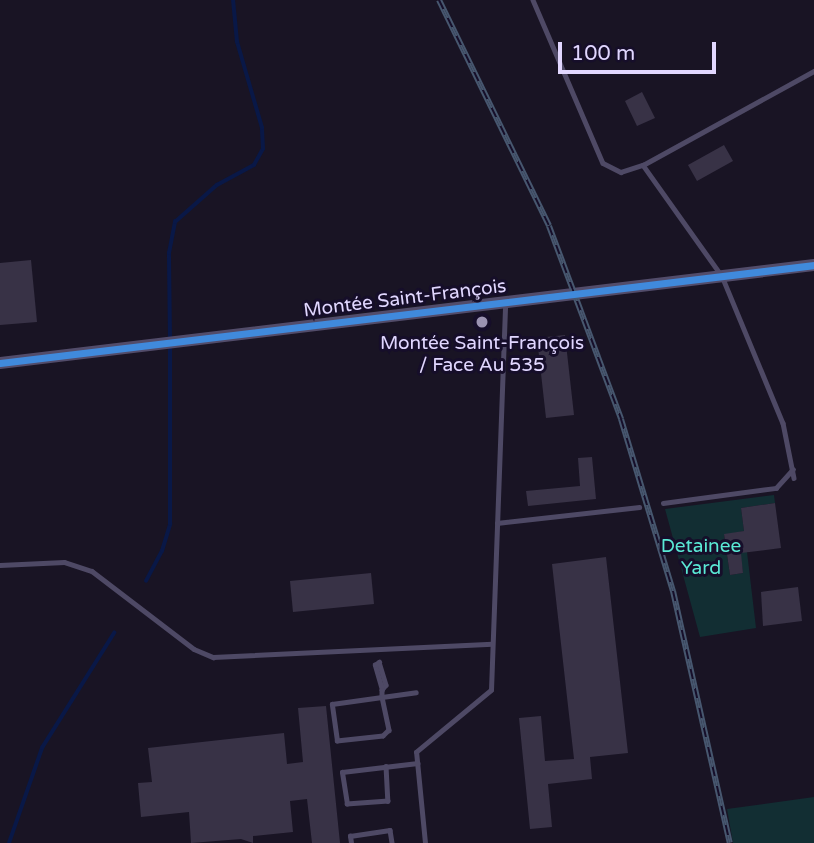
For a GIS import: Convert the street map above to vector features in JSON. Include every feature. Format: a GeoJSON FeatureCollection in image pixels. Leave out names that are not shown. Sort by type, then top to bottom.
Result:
{"type":"FeatureCollection","features":[{"type":"Feature","properties":{"kind":"street","name":"Montée Saint-François"},"geometry":{"type":"LineString","coordinates":[[0,363],[814,265]]}},
{"type":"Feature","properties":{"kind":"lane"},"geometry":{"type":"LineString","coordinates":[[533,0],[603,163],[621,172],[643,165],[814,71]]}},
{"type":"Feature","properties":{"kind":"lane"},"geometry":{"type":"LineString","coordinates":[[643,165],[722,276],[783,423],[794,478]]}},
{"type":"Feature","properties":{"kind":"lane"},"geometry":{"type":"LineString","coordinates":[[425,843],[416,752],[491,690],[505,303]]}},
{"type":"Feature","properties":{"kind":"lane"},"geometry":{"type":"LineString","coordinates":[[663,503],[776,488],[793,468]]}},
{"type":"Feature","properties":{"kind":"lane"},"geometry":{"type":"LineString","coordinates":[[497,523],[639,507]]}},
{"type":"Feature","properties":{"kind":"lane"},"geometry":{"type":"LineString","coordinates":[[0,565],[64,562],[92,571],[194,649],[213,657],[492,644]]}},
{"type":"Feature","properties":{"kind":"lane"},"geometry":{"type":"LineString","coordinates":[[378,650],[386,685],[382,697],[388,730],[383,736],[337,741],[332,704],[382,697],[416,692]]}},
{"type":"Feature","properties":{"kind":"lane"},"geometry":{"type":"LineString","coordinates":[[386,766],[388,801],[347,804],[342,772],[386,766],[417,762]]}},
{"type":"Feature","properties":{"kind":"lane"},"geometry":{"type":"LineString","coordinates":[[351,843],[351,836],[390,830],[391,843]]}},
{"type":"Feature","properties":{"kind":"green space","name":"Detainee Yard"},"geometry":{"type":"Polygon","coordinates":[[[774,495],[775,503],[741,508],[744,531],[724,535],[730,575],[743,573],[738,536],[745,535],[756,628],[700,637],[665,509],[774,495]]]}},
{"type":"Feature","properties":{"kind":"green space"},"geometry":{"type":"Polygon","coordinates":[[[814,797],[814,843],[733,843],[727,809],[814,797]]]}},
{"type":"Feature","properties":{"kind":"building"},"geometry":{"type":"Polygon","coordinates":[[[642,92],[655,118],[637,126],[625,101],[642,92]]]}},
{"type":"Feature","properties":{"kind":"building"},"geometry":{"type":"Polygon","coordinates":[[[724,145],[733,161],[697,181],[688,165],[724,145]]]}},
{"type":"Feature","properties":{"kind":"building"},"geometry":{"type":"Polygon","coordinates":[[[31,260],[37,322],[0,325],[0,263],[31,260]]]}},
{"type":"Feature","properties":{"kind":"building"},"geometry":{"type":"Polygon","coordinates":[[[565,335],[574,415],[546,418],[537,338],[565,335]]]}},
{"type":"Feature","properties":{"kind":"building"},"geometry":{"type":"Polygon","coordinates":[[[592,457],[596,499],[528,506],[526,491],[580,486],[578,458],[592,457]]]}},
{"type":"Feature","properties":{"kind":"building"},"geometry":{"type":"Polygon","coordinates":[[[775,503],[781,548],[741,553],[743,573],[730,575],[724,534],[744,531],[741,508],[775,503]]]}},
{"type":"Feature","properties":{"kind":"building"},"geometry":{"type":"Polygon","coordinates":[[[606,557],[628,753],[590,757],[592,779],[548,784],[552,827],[530,829],[519,718],[541,716],[545,761],[574,759],[552,564],[606,557]]]}},
{"type":"Feature","properties":{"kind":"building"},"geometry":{"type":"Polygon","coordinates":[[[371,573],[374,604],[293,612],[290,581],[371,573]]]}},
{"type":"Feature","properties":{"kind":"building"},"geometry":{"type":"Polygon","coordinates":[[[798,587],[802,621],[763,626],[761,592],[798,587]]]}},
{"type":"Feature","properties":{"kind":"building"},"geometry":{"type":"Polygon","coordinates":[[[326,706],[340,843],[312,843],[307,799],[290,801],[293,832],[253,836],[253,843],[241,839],[191,843],[189,812],[141,817],[138,783],[152,782],[148,748],[284,733],[287,764],[303,762],[298,708],[326,706]]]}},
{"type":"Feature","properties":{"kind":"waterway"},"geometry":{"type":"LineString","coordinates":[[170,339],[169,253],[175,222],[217,185],[254,165],[263,149],[262,128],[237,42],[233,0]]}},
{"type":"Feature","properties":{"kind":"waterway"},"geometry":{"type":"LineString","coordinates":[[146,581],[162,551],[170,524],[170,347]]}},
{"type":"Feature","properties":{"kind":"waterway"},"geometry":{"type":"LineString","coordinates":[[9,843],[42,748],[114,633]]}},
{"type":"Feature","properties":{"kind":"railway"},"geometry":{"type":"LineString","coordinates":[[439,0],[549,226],[621,419],[673,591],[730,843]]}},
{"type":"Feature","properties":{"kind":"cycle path"},"geometry":{"type":"LineString","coordinates":[[0,363],[814,265]]}},
{"type":"Feature","properties":{"kind":"place","name":"Montée Saint-François / Face Au 535"},"geometry":{"type":"Point","coordinates":[482,322]}}]}
